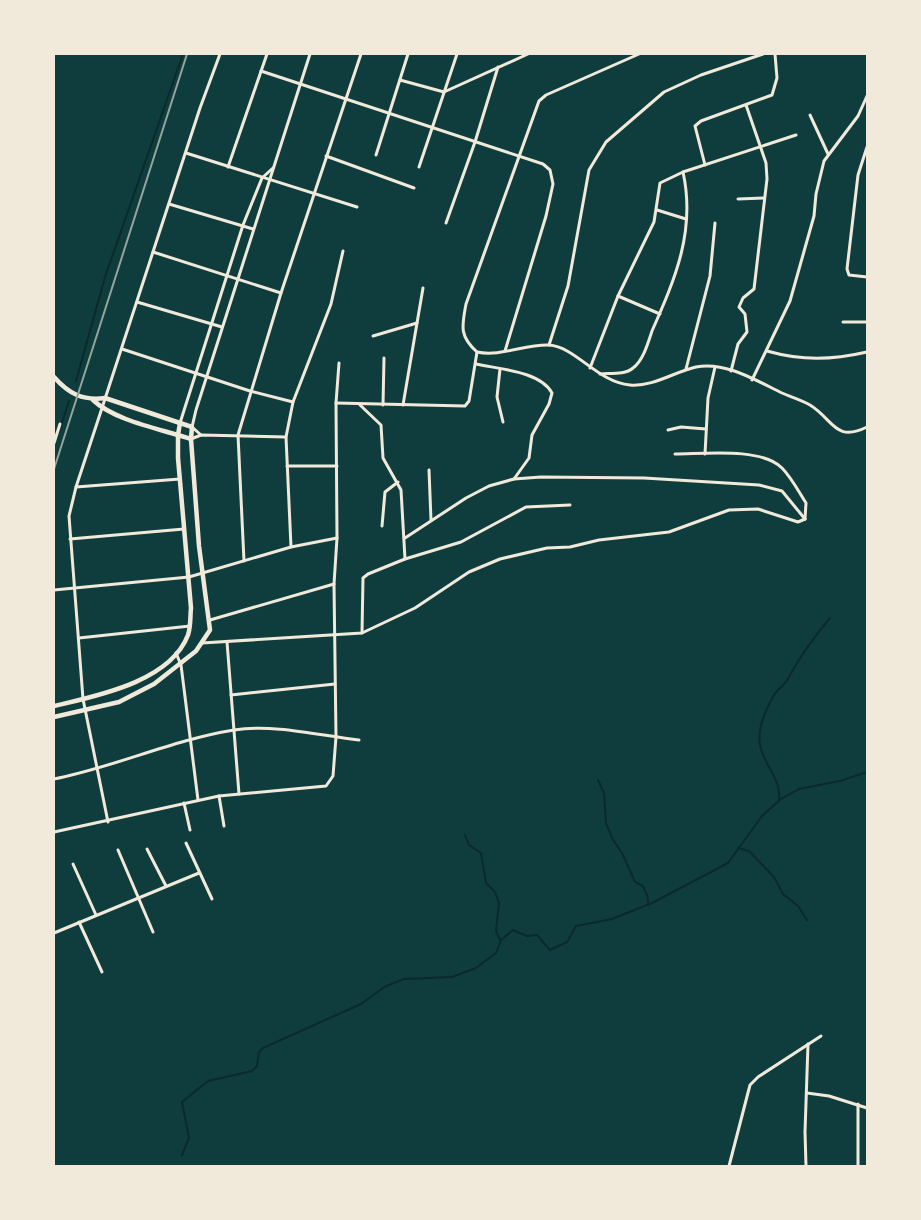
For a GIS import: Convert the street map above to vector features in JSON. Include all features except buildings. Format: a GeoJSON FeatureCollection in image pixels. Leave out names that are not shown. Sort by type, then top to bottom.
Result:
{"type":"FeatureCollection","features":[{"type":"Feature","properties":{"kind":"street"},"geometry":{"type":"LineString","coordinates":[[108,822],[95,769],[83,699],[70,539],[70,516],[76,487],[220,54]]}},
{"type":"Feature","properties":{"kind":"street"},"geometry":{"type":"LineString","coordinates":[[228,167],[267,54]]}},
{"type":"Feature","properties":{"kind":"street"},"geometry":{"type":"LineString","coordinates":[[54,717],[128,698],[154,684],[181,665],[202,643],[210,630],[203,574],[191,439],[192,428],[206,377],[310,54]]}},
{"type":"Feature","properties":{"kind":"street"},"geometry":{"type":"LineString","coordinates":[[244,561],[238,435],[250,391],[313,193],[361,54]]}},
{"type":"Feature","properties":{"kind":"street"},"geometry":{"type":"LineString","coordinates":[[376,155],[408,54]]}},
{"type":"Feature","properties":{"kind":"street"},"geometry":{"type":"LineString","coordinates":[[419,167],[457,54]]}},
{"type":"Feature","properties":{"kind":"street"},"geometry":{"type":"LineString","coordinates":[[400,80],[444,92],[528,54]]}},
{"type":"Feature","properties":{"kind":"street"},"geometry":{"type":"LineString","coordinates":[[639,54],[546,95],[539,101],[517,156],[466,304],[463,332],[467,344],[477,352],[489,354],[549,345],[568,352],[611,381],[633,385],[647,384],[696,367],[715,367],[731,370],[810,405],[840,431],[850,434],[867,427]]}},
{"type":"Feature","properties":{"kind":"street"},"geometry":{"type":"LineString","coordinates":[[549,345],[568,286],[590,170],[606,142],[664,92],[701,75],[763,54]]}},
{"type":"Feature","properties":{"kind":"street"},"geometry":{"type":"LineString","coordinates":[[705,165],[695,126],[701,121],[772,95],[777,78],[775,54]]}},
{"type":"Feature","properties":{"kind":"street"},"geometry":{"type":"LineString","coordinates":[[446,224],[475,142],[498,67]]}},
{"type":"Feature","properties":{"kind":"street"},"geometry":{"type":"LineString","coordinates":[[261,71],[543,164],[550,170],[552,184],[548,207],[505,351]]}},
{"type":"Feature","properties":{"kind":"street"},"geometry":{"type":"LineString","coordinates":[[752,380],[790,301],[814,216],[819,175],[828,154],[858,116],[867,96]]}},
{"type":"Feature","properties":{"kind":"street"},"geometry":{"type":"LineString","coordinates":[[731,370],[738,344],[747,332],[745,314],[739,307],[743,298],[754,289],[766,164],[746,105]]}},
{"type":"Feature","properties":{"kind":"street"},"geometry":{"type":"LineString","coordinates":[[810,115],[828,154]]}},
{"type":"Feature","properties":{"kind":"street"},"geometry":{"type":"LineString","coordinates":[[590,368],[618,296],[654,222],[660,183],[683,172],[796,135]]}},
{"type":"Feature","properties":{"kind":"street"},"geometry":{"type":"LineString","coordinates":[[867,147],[858,175],[847,272],[852,276],[867,277]]}},
{"type":"Feature","properties":{"kind":"street"},"geometry":{"type":"LineString","coordinates":[[186,153],[357,207]]}},
{"type":"Feature","properties":{"kind":"street"},"geometry":{"type":"LineString","coordinates":[[326,156],[414,188]]}},
{"type":"Feature","properties":{"kind":"street"},"geometry":{"type":"LineString","coordinates":[[54,706],[115,692],[146,677],[176,652],[184,642],[190,626],[186,529],[178,434],[180,423],[243,225],[262,178],[273,167]]}},
{"type":"Feature","properties":{"kind":"street"},"geometry":{"type":"LineString","coordinates":[[599,374],[628,371],[634,368],[640,360],[660,314],[679,268],[686,235],[687,193],[683,172]]}},
{"type":"Feature","properties":{"kind":"street"},"geometry":{"type":"LineString","coordinates":[[738,199],[764,198]]}},
{"type":"Feature","properties":{"kind":"street"},"geometry":{"type":"LineString","coordinates":[[169,204],[253,229]]}},
{"type":"Feature","properties":{"kind":"street"},"geometry":{"type":"LineString","coordinates":[[657,210],[686,219]]}},
{"type":"Feature","properties":{"kind":"street"},"geometry":{"type":"LineString","coordinates":[[686,370],[710,276],[715,223]]}},
{"type":"Feature","properties":{"kind":"street"},"geometry":{"type":"LineString","coordinates":[[292,547],[286,436],[293,402],[331,304],[343,251]]}},
{"type":"Feature","properties":{"kind":"street"},"geometry":{"type":"LineString","coordinates":[[153,252],[281,293]]}},
{"type":"Feature","properties":{"kind":"street"},"geometry":{"type":"LineString","coordinates":[[403,405],[423,288]]}},
{"type":"Feature","properties":{"kind":"street"},"geometry":{"type":"LineString","coordinates":[[618,296],[660,314]]}},
{"type":"Feature","properties":{"kind":"street"},"geometry":{"type":"LineString","coordinates":[[137,302],[222,327]]}},
{"type":"Feature","properties":{"kind":"street"},"geometry":{"type":"LineString","coordinates":[[843,322],[867,322]]}},
{"type":"Feature","properties":{"kind":"street"},"geometry":{"type":"LineString","coordinates":[[373,336],[417,323]]}},
{"type":"Feature","properties":{"kind":"street"},"geometry":{"type":"LineString","coordinates":[[122,349],[195,374],[293,402]]}},
{"type":"Feature","properties":{"kind":"street"},"geometry":{"type":"LineString","coordinates":[[767,351],[806,360],[824,360],[867,352]]}},
{"type":"Feature","properties":{"kind":"street"},"geometry":{"type":"LineString","coordinates":[[336,403],[463,407],[468,401],[477,352]]}},
{"type":"Feature","properties":{"kind":"street"},"geometry":{"type":"LineString","coordinates":[[383,405],[384,358]]}},
{"type":"Feature","properties":{"kind":"street"},"geometry":{"type":"LineString","coordinates":[[54,832],[108,822],[219,796],[326,786],[333,776],[336,737],[334,584],[337,538],[336,403],[339,363]]}},
{"type":"Feature","properties":{"kind":"street"},"geometry":{"type":"LineString","coordinates":[[476,364],[527,374],[549,388],[552,393],[549,404],[536,424],[532,435],[529,458],[514,479]]}},
{"type":"Feature","properties":{"kind":"street"},"geometry":{"type":"LineString","coordinates":[[705,454],[708,398],[715,367]]}},
{"type":"Feature","properties":{"kind":"street"},"geometry":{"type":"LineString","coordinates":[[500,369],[497,397],[502,422]]}},
{"type":"Feature","properties":{"kind":"street"},"geometry":{"type":"LineString","coordinates":[[54,377],[77,397],[93,400],[105,398],[180,423],[192,428],[201,435]]}},
{"type":"Feature","properties":{"kind":"street"},"geometry":{"type":"LineString","coordinates":[[93,400],[102,408],[191,439],[201,435],[286,436]]}},
{"type":"Feature","properties":{"kind":"street"},"geometry":{"type":"LineString","coordinates":[[360,405],[381,425],[383,458],[401,490],[405,559]]}},
{"type":"Feature","properties":{"kind":"street"},"geometry":{"type":"LineString","coordinates":[[54,443],[60,424]]}},
{"type":"Feature","properties":{"kind":"street"},"geometry":{"type":"LineString","coordinates":[[668,430],[681,427],[706,428]]}},
{"type":"Feature","properties":{"kind":"street"},"geometry":{"type":"LineString","coordinates":[[675,454],[750,455],[773,461],[782,468],[806,503],[805,519]]}},
{"type":"Feature","properties":{"kind":"street"},"geometry":{"type":"LineString","coordinates":[[288,466],[337,466]]}},
{"type":"Feature","properties":{"kind":"street"},"geometry":{"type":"LineString","coordinates":[[429,470],[431,521]]}},
{"type":"Feature","properties":{"kind":"street"},"geometry":{"type":"LineString","coordinates":[[405,538],[489,486],[514,479],[644,478],[759,484],[782,491],[805,519]]}},
{"type":"Feature","properties":{"kind":"street"},"geometry":{"type":"LineString","coordinates":[[76,487],[181,479]]}},
{"type":"Feature","properties":{"kind":"street"},"geometry":{"type":"LineString","coordinates":[[382,526],[385,492],[398,482]]}},
{"type":"Feature","properties":{"kind":"street"},"geometry":{"type":"LineString","coordinates":[[362,633],[363,578],[368,574],[405,559],[461,542],[526,507],[570,505]]}},
{"type":"Feature","properties":{"kind":"street"},"geometry":{"type":"LineString","coordinates":[[202,643],[362,633],[414,608],[469,572],[516,555],[547,548],[570,547],[599,540],[656,535],[736,509],[758,509],[793,520],[805,519]]}},
{"type":"Feature","properties":{"kind":"street"},"geometry":{"type":"LineString","coordinates":[[70,539],[186,529]]}},
{"type":"Feature","properties":{"kind":"street"},"geometry":{"type":"LineString","coordinates":[[54,590],[189,577],[292,547],[337,538]]}},
{"type":"Feature","properties":{"kind":"street"},"geometry":{"type":"LineString","coordinates":[[210,620],[334,584]]}},
{"type":"Feature","properties":{"kind":"street"},"geometry":{"type":"LineString","coordinates":[[79,638],[190,626]]}},
{"type":"Feature","properties":{"kind":"street"},"geometry":{"type":"LineString","coordinates":[[226,642],[239,794]]}},
{"type":"Feature","properties":{"kind":"street"},"geometry":{"type":"LineString","coordinates":[[176,652],[181,665],[198,800]]}},
{"type":"Feature","properties":{"kind":"street"},"geometry":{"type":"LineString","coordinates":[[231,695],[335,684]]}},
{"type":"Feature","properties":{"kind":"street"},"geometry":{"type":"LineString","coordinates":[[54,780],[189,740],[235,730],[286,729],[359,740]]}},
{"type":"Feature","properties":{"kind":"street"},"geometry":{"type":"LineString","coordinates":[[219,796],[224,826]]}},
{"type":"Feature","properties":{"kind":"street"},"geometry":{"type":"LineString","coordinates":[[184,803],[190,830]]}},
{"type":"Feature","properties":{"kind":"street"},"geometry":{"type":"LineString","coordinates":[[186,843],[212,899]]}},
{"type":"Feature","properties":{"kind":"street"},"geometry":{"type":"LineString","coordinates":[[118,850],[154,932]]}},
{"type":"Feature","properties":{"kind":"street"},"geometry":{"type":"LineString","coordinates":[[147,850],[166,886]]}},
{"type":"Feature","properties":{"kind":"street"},"geometry":{"type":"LineString","coordinates":[[73,864],[96,915]]}},
{"type":"Feature","properties":{"kind":"street"},"geometry":{"type":"LineString","coordinates":[[54,933],[137,897],[199,873]]}},
{"type":"Feature","properties":{"kind":"street"},"geometry":{"type":"LineString","coordinates":[[79,922],[102,972]]}},
{"type":"Feature","properties":{"kind":"street"},"geometry":{"type":"LineString","coordinates":[[729,1166],[750,1085],[821,1036]]}},
{"type":"Feature","properties":{"kind":"street"},"geometry":{"type":"LineString","coordinates":[[806,1166],[808,1044]]}},
{"type":"Feature","properties":{"kind":"street"},"geometry":{"type":"LineString","coordinates":[[807,1093],[829,1096],[867,1108]]}},
{"type":"Feature","properties":{"kind":"street"},"geometry":{"type":"LineString","coordinates":[[858,1104],[858,1166]]}},
{"type":"Feature","properties":{"kind":"waterway"},"geometry":{"type":"LineString","coordinates":[[76,381],[105,277],[183,54]]}},
{"type":"Feature","properties":{"kind":"waterway"},"geometry":{"type":"LineString","coordinates":[[59,432],[69,401]]}},
{"type":"Feature","properties":{"kind":"waterway"},"geometry":{"type":"LineString","coordinates":[[779,801],[778,786],[760,745],[761,726],[774,695],[786,682],[818,632],[830,618]]}},
{"type":"Feature","properties":{"kind":"waterway"},"geometry":{"type":"LineString","coordinates":[[182,1155],[189,1138],[182,1102],[208,1081],[252,1071],[257,1066],[259,1052],[263,1048],[361,1004],[386,986],[404,979],[452,977],[476,968],[496,953],[501,940],[513,930],[527,936],[537,935],[550,950],[567,942],[576,926],[612,919],[652,903],[728,863],[762,816],[781,799],[799,789],[840,781],[867,772]]}},
{"type":"Feature","properties":{"kind":"waterway"},"geometry":{"type":"LineString","coordinates":[[598,780],[604,793],[606,823],[612,838],[623,855],[635,882],[643,886],[648,903]]}},
{"type":"Feature","properties":{"kind":"waterway"},"geometry":{"type":"LineString","coordinates":[[465,835],[469,845],[481,853],[486,883],[495,892],[499,903],[496,931],[500,940]]}},
{"type":"Feature","properties":{"kind":"waterway"},"geometry":{"type":"LineString","coordinates":[[738,848],[749,851],[774,877],[783,894],[798,906],[807,920]]}},
{"type":"Feature","properties":{"kind":"railway"},"geometry":{"type":"LineString","coordinates":[[54,469],[187,54]]}}]}
